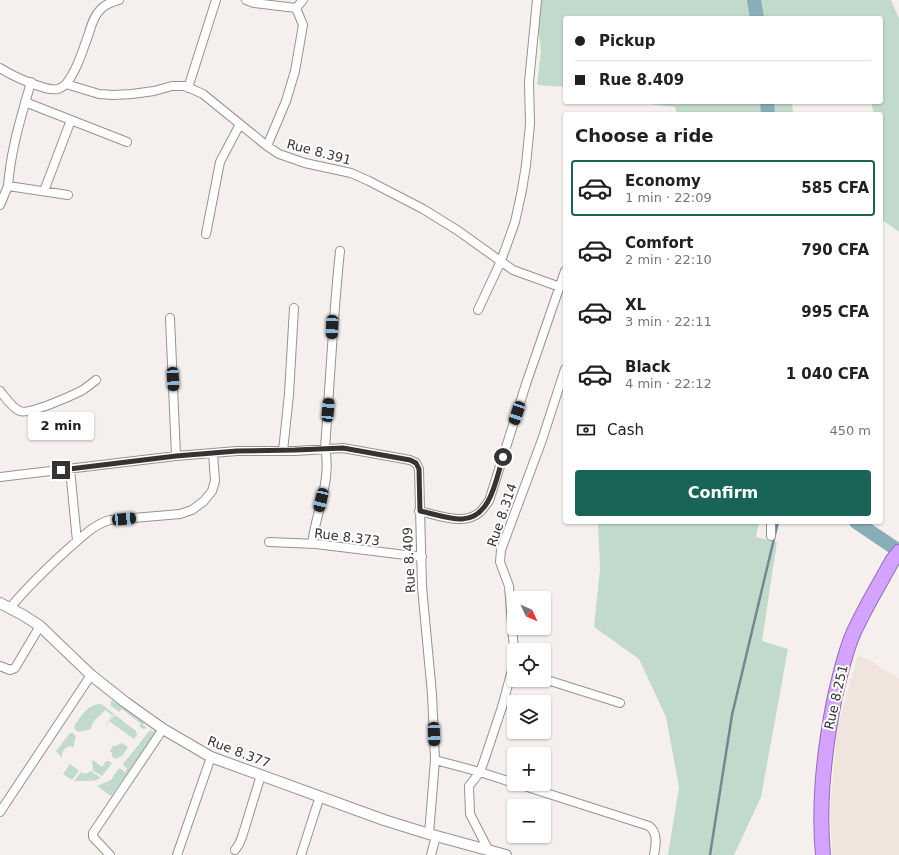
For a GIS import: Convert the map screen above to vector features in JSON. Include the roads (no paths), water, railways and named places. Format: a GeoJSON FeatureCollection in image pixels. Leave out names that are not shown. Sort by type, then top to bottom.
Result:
{"type":"FeatureCollection","features":[{"type":"Feature","properties":{"kind":"highway","name":"Rue 8.251"},"geometry":{"type":"LineString","coordinates":[[822,855],[821,810],[823,770],[827,734],[837,688],[853,634],[896,557]]}},
{"type":"Feature","properties":{"kind":"street"},"geometry":{"type":"LineString","coordinates":[[66,84],[79,62],[93,20],[109,1],[119,0]]}},
{"type":"Feature","properties":{"kind":"street"},"geometry":{"type":"LineString","coordinates":[[188,88],[216,0]]}},
{"type":"Feature","properties":{"kind":"street"},"geometry":{"type":"LineString","coordinates":[[246,0],[254,3],[296,8]]}},
{"type":"Feature","properties":{"kind":"street"},"geometry":{"type":"LineString","coordinates":[[296,8],[303,0]]}},
{"type":"Feature","properties":{"kind":"street"},"geometry":{"type":"LineString","coordinates":[[478,310],[501,262],[515,222],[526,165],[530,124],[529,82],[537,0]]}},
{"type":"Feature","properties":{"kind":"street"},"geometry":{"type":"LineString","coordinates":[[266,146],[286,101],[295,71],[303,25],[296,8]]}},
{"type":"Feature","properties":{"kind":"street","name":"Rue 8.391"},"geometry":{"type":"LineString","coordinates":[[0,68],[12,75],[50,89],[59,89],[66,84],[99,94],[132,94],[154,91],[172,86],[185,86],[203,94],[266,146],[280,154],[293,160],[351,173],[423,209],[457,230],[501,262],[518,272],[560,288]]}},
{"type":"Feature","properties":{"kind":"street"},"geometry":{"type":"LineString","coordinates":[[0,205],[8,186],[11,157],[16,131],[30,82]]}},
{"type":"Feature","properties":{"kind":"street"},"geometry":{"type":"LineString","coordinates":[[25,102],[127,142]]}},
{"type":"Feature","properties":{"kind":"street"},"geometry":{"type":"LineString","coordinates":[[44,190],[71,120]]}},
{"type":"Feature","properties":{"kind":"street"},"geometry":{"type":"LineString","coordinates":[[206,234],[220,162],[240,124]]}},
{"type":"Feature","properties":{"kind":"street"},"geometry":{"type":"LineString","coordinates":[[8,186],[44,190],[68,195]]}},
{"type":"Feature","properties":{"kind":"street"},"geometry":{"type":"LineString","coordinates":[[312,544],[327,474],[327,456],[325,448],[332,327],[340,251]]}},
{"type":"Feature","properties":{"kind":"street"},"geometry":{"type":"LineString","coordinates":[[420,511],[461,520],[481,512],[489,501],[526,384],[563,278]]}},
{"type":"Feature","properties":{"kind":"street"},"geometry":{"type":"LineString","coordinates":[[283,451],[289,394],[294,308]]}},
{"type":"Feature","properties":{"kind":"street"},"geometry":{"type":"LineString","coordinates":[[170,318],[176,456]]}},
{"type":"Feature","properties":{"kind":"street","name":"Rue 8.314"},"geometry":{"type":"LineString","coordinates":[[513,643],[509,586],[500,562],[501,550],[542,440],[563,375]]}},
{"type":"Feature","properties":{"kind":"street"},"geometry":{"type":"LineString","coordinates":[[0,392],[16,409],[21,412],[27,412],[62,400],[83,390],[96,380]]}},
{"type":"Feature","properties":{"kind":"street","name":"Rue 8.409"},"geometry":{"type":"LineString","coordinates":[[0,477],[176,456],[237,451],[283,451],[325,448],[351,449],[410,460],[416,463],[419,469],[426,631],[432,694],[435,760],[431,855]]}},
{"type":"Feature","properties":{"kind":"street"},"geometry":{"type":"LineString","coordinates":[[10,608],[30,584],[77,541],[97,525],[110,520],[180,514],[192,510],[204,501],[212,491],[215,481],[214,453]]}},
{"type":"Feature","properties":{"kind":"street"},"geometry":{"type":"LineString","coordinates":[[70,469],[77,541]]}},
{"type":"Feature","properties":{"kind":"street"},"geometry":{"type":"LineString","coordinates":[[771,524],[771,536]]}},
{"type":"Feature","properties":{"kind":"street","name":"Rue 8.373"},"geometry":{"type":"LineString","coordinates":[[269,542],[312,544],[422,557]]}},
{"type":"Feature","properties":{"kind":"street","name":"Rue 8.377"},"geometry":{"type":"LineString","coordinates":[[0,603],[40,626],[91,675],[125,702],[163,729],[211,757],[361,812],[432,835],[506,855]]}},
{"type":"Feature","properties":{"kind":"street"},"geometry":{"type":"LineString","coordinates":[[0,666],[10,670],[15,668],[40,626]]}},
{"type":"Feature","properties":{"kind":"street"},"geometry":{"type":"LineString","coordinates":[[0,812],[91,675]]}},
{"type":"Feature","properties":{"kind":"street"},"geometry":{"type":"LineString","coordinates":[[551,681],[620,704]]}},
{"type":"Feature","properties":{"kind":"street"},"geometry":{"type":"LineString","coordinates":[[489,851],[470,814],[469,786],[480,772],[508,687]]}},
{"type":"Feature","properties":{"kind":"street"},"geometry":{"type":"LineString","coordinates":[[110,855],[93,837],[94,833],[163,729]]}},
{"type":"Feature","properties":{"kind":"street"},"geometry":{"type":"LineString","coordinates":[[177,855],[211,757]]}},
{"type":"Feature","properties":{"kind":"street"},"geometry":{"type":"LineString","coordinates":[[435,760],[507,781]]}},
{"type":"Feature","properties":{"kind":"street"},"geometry":{"type":"LineString","coordinates":[[235,850],[242,837],[261,775]]}},
{"type":"Feature","properties":{"kind":"street"},"geometry":{"type":"LineString","coordinates":[[540,791],[648,826],[653,829],[655,834],[654,855]]}},
{"type":"Feature","properties":{"kind":"street"},"geometry":{"type":"LineString","coordinates":[[301,855],[320,796]]}},
{"type":"Feature","properties":{"kind":"waterway"},"geometry":{"type":"LineString","coordinates":[[754,0],[757,16]]}},
{"type":"Feature","properties":{"kind":"waterway"},"geometry":{"type":"LineString","coordinates":[[767,104],[768,112]]}},
{"type":"Feature","properties":{"kind":"waterway"},"geometry":{"type":"LineString","coordinates":[[710,855],[732,715],[778,524]]}},
{"type":"Feature","properties":{"kind":"waterway"},"geometry":{"type":"LineString","coordinates":[[859,524],[899,551]]}}]}
